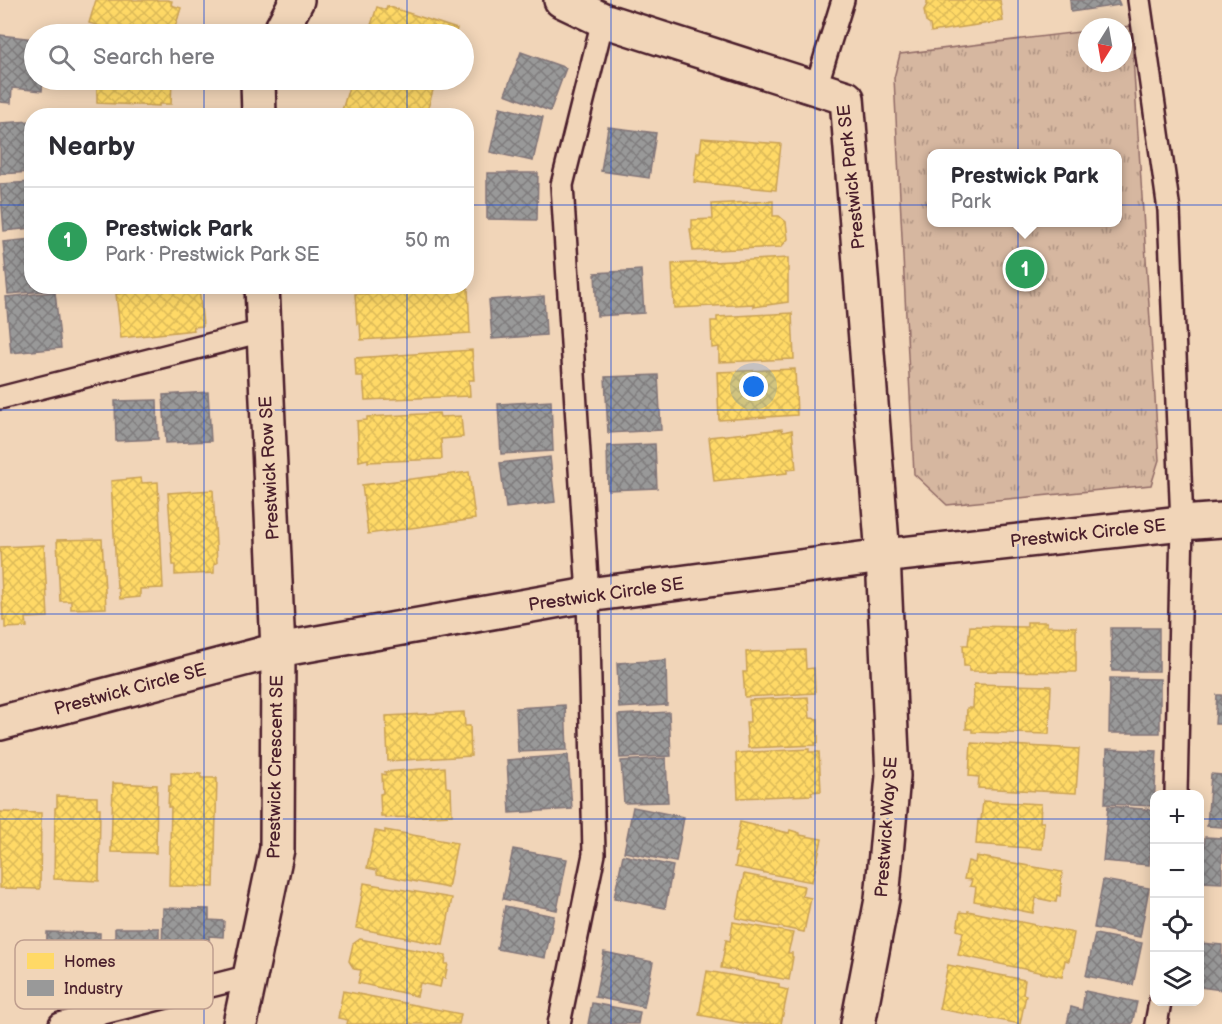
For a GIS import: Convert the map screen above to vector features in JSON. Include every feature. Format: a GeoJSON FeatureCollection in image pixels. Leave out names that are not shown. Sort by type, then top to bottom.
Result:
{"type":"FeatureCollection","features":[{"type":"Feature","properties":{"kind":"street"},"geometry":{"type":"LineString","coordinates":[[284,24],[297,0]]}},
{"type":"Feature","properties":{"kind":"street","name":"Prestwick Park SE"},"geometry":{"type":"LineString","coordinates":[[561,0],[603,20],[847,98],[883,556]]}},
{"type":"Feature","properties":{"kind":"street"},"geometry":{"type":"LineString","coordinates":[[258,90],[259,108]]}},
{"type":"Feature","properties":{"kind":"street","name":"Prestwick Row SE"},"geometry":{"type":"LineString","coordinates":[[262,294],[278,650]]}},
{"type":"Feature","properties":{"kind":"street","name":"Prestwick Circle SE"},"geometry":{"type":"LineString","coordinates":[[0,723],[278,650],[588,595],[883,556],[1222,520]]}},
{"type":"Feature","properties":{"kind":"street","name":"Prestwick Way SE"},"geometry":{"type":"LineString","coordinates":[[858,1024],[882,900],[893,776],[883,556]]}},
{"type":"Feature","properties":{"kind":"street","name":"Prestwick Crescent SE"},"geometry":{"type":"LineString","coordinates":[[240,1024],[277,849],[278,650]]}},
{"type":"Feature","properties":{"kind":"lane"},"geometry":{"type":"LineString","coordinates":[[816,87],[843,0]]}},
{"type":"Feature","properties":{"kind":"lane"},"geometry":{"type":"LineString","coordinates":[[1138,0],[1169,210],[1182,523],[1176,790]]}},
{"type":"Feature","properties":{"kind":"lane"},"geometry":{"type":"LineString","coordinates":[[559,1024],[594,854],[588,595],[562,185],[603,20]]}},
{"type":"Feature","properties":{"kind":"lane"},"geometry":{"type":"LineString","coordinates":[[0,398],[263,331]]}},
{"type":"Feature","properties":{"kind":"lane"},"geometry":{"type":"LineString","coordinates":[[213,985],[250,976]]}},
{"type":"Feature","properties":{"kind":"lane"},"geometry":{"type":"LineString","coordinates":[[1156,1024],[1159,1006]]}},
{"type":"Feature","properties":{"kind":"lane"},"geometry":{"type":"LineString","coordinates":[[60,1024],[119,1009]]}},
{"type":"Feature","properties":{"kind":"green space"},"geometry":{"type":"Polygon","coordinates":[[[1078,32],[1078,72],[1132,72],[1132,42],[1159,460],[1151,485],[947,505],[914,474],[894,78],[900,54],[1078,32]]]}},
{"type":"Feature","properties":{"kind":"building: Homes"},"geometry":{"type":"Polygon","coordinates":[[[96,0],[167,0],[172,1],[171,5],[181,8],[176,24],[89,23],[96,0]]]}},
{"type":"Feature","properties":{"kind":"building: Homes"},"geometry":{"type":"Polygon","coordinates":[[[927,0],[1000,0],[1003,21],[931,32],[924,10],[927,0]]]}},
{"type":"Feature","properties":{"kind":"building: Homes"},"geometry":{"type":"Polygon","coordinates":[[[387,6],[442,24],[371,24],[377,7],[386,10],[387,6]]]}},
{"type":"Feature","properties":{"kind":"building: Homes"},"geometry":{"type":"Polygon","coordinates":[[[97,90],[172,90],[171,104],[159,104],[159,106],[97,103],[97,90]]]}},
{"type":"Feature","properties":{"kind":"building: Homes"},"geometry":{"type":"Polygon","coordinates":[[[348,90],[433,90],[428,108],[343,108],[348,90]]]}},
{"type":"Feature","properties":{"kind":"building: Homes"},"geometry":{"type":"Polygon","coordinates":[[[702,138],[781,144],[776,190],[694,182],[697,152],[700,152],[702,138]]]}},
{"type":"Feature","properties":{"kind":"building: Homes"},"geometry":{"type":"Polygon","coordinates":[[[773,201],[773,216],[779,216],[786,222],[788,239],[781,247],[693,251],[690,229],[692,229],[692,220],[713,219],[712,204],[773,201]]]}},
{"type":"Feature","properties":{"kind":"building: Homes"},"geometry":{"type":"Polygon","coordinates":[[[788,258],[788,302],[754,307],[754,304],[674,308],[672,264],[788,258]]]}},
{"type":"Feature","properties":{"kind":"building: Homes"},"geometry":{"type":"Polygon","coordinates":[[[116,294],[200,294],[203,326],[193,327],[194,330],[121,338],[116,294]]]}},
{"type":"Feature","properties":{"kind":"building: Homes"},"geometry":{"type":"Polygon","coordinates":[[[355,294],[468,294],[470,333],[361,340],[360,324],[357,324],[355,294]]]}},
{"type":"Feature","properties":{"kind":"building: Homes"},"geometry":{"type":"Polygon","coordinates":[[[792,313],[794,359],[719,362],[719,347],[712,348],[711,321],[717,321],[717,317],[792,313]]]}},
{"type":"Feature","properties":{"kind":"building: Homes"},"geometry":{"type":"Polygon","coordinates":[[[472,350],[474,380],[469,380],[470,396],[365,400],[363,376],[356,376],[355,358],[472,350]]]}},
{"type":"Feature","properties":{"kind":"building: Homes"},"geometry":{"type":"Polygon","coordinates":[[[795,369],[797,415],[719,420],[717,372],[795,369]]]}},
{"type":"Feature","properties":{"kind":"building: Homes"},"geometry":{"type":"Polygon","coordinates":[[[439,413],[440,417],[461,416],[463,437],[441,439],[442,459],[359,461],[357,421],[367,420],[367,417],[439,413]]]}},
{"type":"Feature","properties":{"kind":"building: Homes"},"geometry":{"type":"Polygon","coordinates":[[[782,429],[783,432],[792,430],[796,469],[787,470],[787,473],[714,481],[709,437],[782,429]]]}},
{"type":"Feature","properties":{"kind":"building: Homes"},"geometry":{"type":"Polygon","coordinates":[[[469,472],[475,519],[368,534],[362,485],[469,472]]]}},
{"type":"Feature","properties":{"kind":"building: Homes"},"geometry":{"type":"Polygon","coordinates":[[[141,478],[142,483],[158,482],[163,588],[140,589],[140,597],[120,599],[119,588],[117,588],[111,481],[141,478]]]}},
{"type":"Feature","properties":{"kind":"building: Homes"},"geometry":{"type":"Polygon","coordinates":[[[213,490],[217,563],[214,564],[214,573],[175,575],[168,493],[213,490]]]}},
{"type":"Feature","properties":{"kind":"building: Homes"},"geometry":{"type":"Polygon","coordinates":[[[102,539],[106,608],[71,609],[71,601],[60,601],[57,540],[102,539]]]}},
{"type":"Feature","properties":{"kind":"building: Homes"},"geometry":{"type":"Polygon","coordinates":[[[44,545],[48,617],[26,618],[27,627],[5,628],[0,547],[44,545]]]}},
{"type":"Feature","properties":{"kind":"building: Homes"},"geometry":{"type":"Polygon","coordinates":[[[1027,622],[1047,622],[1047,626],[1076,627],[1076,672],[969,671],[969,666],[964,666],[963,645],[968,645],[970,626],[1027,627],[1027,622]]]}},
{"type":"Feature","properties":{"kind":"building: Homes"},"geometry":{"type":"Polygon","coordinates":[[[805,650],[806,669],[814,668],[815,693],[745,697],[743,672],[747,672],[746,652],[805,650]]]}},
{"type":"Feature","properties":{"kind":"building: Homes"},"geometry":{"type":"Polygon","coordinates":[[[974,684],[1051,686],[1049,734],[972,732],[972,729],[966,729],[967,708],[973,708],[974,684]]]}},
{"type":"Feature","properties":{"kind":"building: Homes"},"geometry":{"type":"Polygon","coordinates":[[[808,697],[810,718],[818,719],[818,743],[815,743],[816,745],[748,748],[746,722],[750,722],[749,700],[808,697]]]}},
{"type":"Feature","properties":{"kind":"building: Homes"},"geometry":{"type":"Polygon","coordinates":[[[464,712],[465,726],[470,726],[471,756],[388,761],[386,716],[464,712]]]}},
{"type":"Feature","properties":{"kind":"building: Homes"},"geometry":{"type":"Polygon","coordinates":[[[971,743],[1079,749],[1076,793],[978,788],[979,777],[969,776],[971,743]]]}},
{"type":"Feature","properties":{"kind":"building: Homes"},"geometry":{"type":"Polygon","coordinates":[[[809,749],[809,752],[819,752],[821,791],[811,792],[812,795],[738,798],[736,753],[809,749]]]}},
{"type":"Feature","properties":{"kind":"building: Homes"},"geometry":{"type":"Polygon","coordinates":[[[445,767],[446,787],[451,788],[452,815],[385,818],[381,816],[382,774],[445,767]]]}},
{"type":"Feature","properties":{"kind":"building: Homes"},"geometry":{"type":"Polygon","coordinates":[[[171,773],[201,774],[201,778],[217,778],[214,887],[169,886],[171,807],[168,807],[171,773]]]}},
{"type":"Feature","properties":{"kind":"building: Homes"},"geometry":{"type":"Polygon","coordinates":[[[113,783],[157,785],[156,853],[111,852],[113,783]]]}},
{"type":"Feature","properties":{"kind":"building: Homes"},"geometry":{"type":"Polygon","coordinates":[[[57,796],[97,797],[97,808],[100,808],[99,881],[54,879],[57,796]]]}},
{"type":"Feature","properties":{"kind":"building: Homes"},"geometry":{"type":"Polygon","coordinates":[[[983,801],[1041,804],[1040,822],[1044,822],[1042,849],[976,844],[978,820],[981,820],[983,801]]]}},
{"type":"Feature","properties":{"kind":"building: Homes"},"geometry":{"type":"Polygon","coordinates":[[[0,812],[41,813],[40,889],[0,888],[0,812]]]}},
{"type":"Feature","properties":{"kind":"building: Homes"},"geometry":{"type":"Polygon","coordinates":[[[740,822],[789,833],[790,830],[800,835],[822,839],[812,882],[735,867],[738,852],[734,852],[740,822]]]}},
{"type":"Feature","properties":{"kind":"building: Homes"},"geometry":{"type":"Polygon","coordinates":[[[385,830],[457,843],[448,888],[377,874],[377,870],[367,868],[375,831],[385,833],[385,830]]]}},
{"type":"Feature","properties":{"kind":"building: Homes"},"geometry":{"type":"Polygon","coordinates":[[[976,856],[1062,872],[1060,896],[1057,895],[1056,902],[1036,898],[1033,913],[974,901],[976,887],[970,886],[972,880],[964,879],[968,861],[975,863],[976,856]]]}},
{"type":"Feature","properties":{"kind":"building: Homes"},"geometry":{"type":"Polygon","coordinates":[[[744,874],[804,886],[802,896],[811,898],[804,932],[736,918],[744,874]]]}},
{"type":"Feature","properties":{"kind":"building: Homes"},"geometry":{"type":"Polygon","coordinates":[[[364,883],[452,898],[443,945],[356,928],[364,883]]]}},
{"type":"Feature","properties":{"kind":"building: Homes"},"geometry":{"type":"Polygon","coordinates":[[[968,911],[1074,933],[1069,961],[1065,960],[1062,977],[958,955],[963,932],[957,930],[960,912],[968,913],[968,911]]]}},
{"type":"Feature","properties":{"kind":"building: Homes"},"geometry":{"type":"Polygon","coordinates":[[[733,922],[793,933],[788,953],[792,953],[793,957],[789,980],[721,968],[726,940],[730,941],[733,922]]]}},
{"type":"Feature","properties":{"kind":"building: Homes"},"geometry":{"type":"Polygon","coordinates":[[[360,939],[446,956],[445,964],[448,964],[445,978],[442,978],[440,987],[420,983],[417,996],[358,983],[361,970],[354,969],[349,961],[353,944],[360,939]]]}},
{"type":"Feature","properties":{"kind":"building: Homes"},"geometry":{"type":"Polygon","coordinates":[[[948,965],[1025,980],[1023,994],[1026,995],[1020,1024],[939,1009],[948,965]]]}},
{"type":"Feature","properties":{"kind":"building: Homes"},"geometry":{"type":"Polygon","coordinates":[[[707,971],[779,984],[779,988],[788,990],[781,1024],[748,1024],[699,1015],[707,971]]]}},
{"type":"Feature","properties":{"kind":"building: Homes"},"geometry":{"type":"Polygon","coordinates":[[[343,991],[461,1014],[459,1024],[347,1024],[348,1020],[338,1018],[343,991]]]}},
{"type":"Feature","properties":{"kind":"building: Industry"},"geometry":{"type":"Polygon","coordinates":[[[1070,0],[1118,0],[1120,5],[1071,12],[1070,0]]]}},
{"type":"Feature","properties":{"kind":"building: Industry"},"geometry":{"type":"Polygon","coordinates":[[[0,35],[24,38],[24,89],[12,88],[11,103],[0,102],[0,35]]]}},
{"type":"Feature","properties":{"kind":"building: Industry"},"geometry":{"type":"Polygon","coordinates":[[[521,52],[566,68],[550,111],[505,94],[521,52]]]}},
{"type":"Feature","properties":{"kind":"building: Industry"},"geometry":{"type":"Polygon","coordinates":[[[500,107],[543,117],[533,161],[490,152],[500,107]]]}},
{"type":"Feature","properties":{"kind":"building: Industry"},"geometry":{"type":"Polygon","coordinates":[[[24,122],[24,172],[0,174],[0,123],[24,122]]]}},
{"type":"Feature","properties":{"kind":"building: Industry"},"geometry":{"type":"Polygon","coordinates":[[[608,127],[656,133],[649,178],[601,171],[608,127]]]}},
{"type":"Feature","properties":{"kind":"building: Industry"},"geometry":{"type":"Polygon","coordinates":[[[487,173],[538,173],[537,220],[487,219],[487,173]]]}},
{"type":"Feature","properties":{"kind":"building: Industry"},"geometry":{"type":"Polygon","coordinates":[[[24,182],[24,229],[4,231],[0,184],[24,182]]]}},
{"type":"Feature","properties":{"kind":"building: Industry"},"geometry":{"type":"Polygon","coordinates":[[[24,240],[24,293],[8,294],[3,242],[24,240]]]}},
{"type":"Feature","properties":{"kind":"building: Industry"},"geometry":{"type":"Polygon","coordinates":[[[641,270],[644,313],[597,316],[595,273],[641,270]]]}},
{"type":"Feature","properties":{"kind":"building: Industry"},"geometry":{"type":"Polygon","coordinates":[[[55,294],[61,348],[11,353],[6,297],[55,294]]]}},
{"type":"Feature","properties":{"kind":"building: Industry"},"geometry":{"type":"Polygon","coordinates":[[[544,296],[546,335],[492,339],[489,300],[544,296]]]}},
{"type":"Feature","properties":{"kind":"building: Industry"},"geometry":{"type":"Polygon","coordinates":[[[658,375],[661,430],[608,433],[605,377],[658,375]]]}},
{"type":"Feature","properties":{"kind":"building: Industry"},"geometry":{"type":"Polygon","coordinates":[[[208,392],[211,441],[166,443],[163,395],[208,392]]]}},
{"type":"Feature","properties":{"kind":"building: Industry"},"geometry":{"type":"Polygon","coordinates":[[[157,400],[158,439],[116,441],[115,401],[157,400]]]}},
{"type":"Feature","properties":{"kind":"building: Industry"},"geometry":{"type":"Polygon","coordinates":[[[551,401],[553,451],[501,454],[498,404],[551,401]]]}},
{"type":"Feature","properties":{"kind":"building: Industry"},"geometry":{"type":"Polygon","coordinates":[[[655,444],[657,488],[608,490],[607,446],[655,444]]]}},
{"type":"Feature","properties":{"kind":"building: Industry"},"geometry":{"type":"Polygon","coordinates":[[[550,457],[555,502],[506,508],[500,463],[550,457]]]}},
{"type":"Feature","properties":{"kind":"building: Industry"},"geometry":{"type":"Polygon","coordinates":[[[1111,628],[1159,628],[1159,671],[1112,671],[1111,628]]]}},
{"type":"Feature","properties":{"kind":"building: Industry"},"geometry":{"type":"Polygon","coordinates":[[[666,660],[667,705],[619,708],[617,663],[666,660]]]}},
{"type":"Feature","properties":{"kind":"building: Industry"},"geometry":{"type":"Polygon","coordinates":[[[1110,678],[1160,679],[1160,733],[1109,733],[1110,678]]]}},
{"type":"Feature","properties":{"kind":"building: Industry"},"geometry":{"type":"Polygon","coordinates":[[[1217,695],[1222,695],[1222,724],[1215,724],[1217,695]]]}},
{"type":"Feature","properties":{"kind":"building: Industry"},"geometry":{"type":"Polygon","coordinates":[[[565,705],[567,750],[518,752],[516,708],[565,705]]]}},
{"type":"Feature","properties":{"kind":"building: Industry"},"geometry":{"type":"Polygon","coordinates":[[[669,712],[671,756],[620,758],[618,715],[669,712]]]}},
{"type":"Feature","properties":{"kind":"building: Industry"},"geometry":{"type":"Polygon","coordinates":[[[1107,749],[1157,751],[1155,790],[1150,790],[1150,806],[1105,804],[1107,749]]]}},
{"type":"Feature","properties":{"kind":"building: Industry"},"geometry":{"type":"Polygon","coordinates":[[[568,755],[572,809],[510,813],[507,760],[568,755]]]}},
{"type":"Feature","properties":{"kind":"building: Industry"},"geometry":{"type":"Polygon","coordinates":[[[666,758],[668,802],[624,803],[621,761],[666,758]]]}},
{"type":"Feature","properties":{"kind":"building: Industry"},"geometry":{"type":"Polygon","coordinates":[[[1211,774],[1222,775],[1222,827],[1207,826],[1211,774]]]}},
{"type":"Feature","properties":{"kind":"building: Industry"},"geometry":{"type":"Polygon","coordinates":[[[1108,806],[1150,810],[1149,865],[1103,861],[1108,806]]]}},
{"type":"Feature","properties":{"kind":"building: Industry"},"geometry":{"type":"Polygon","coordinates":[[[633,807],[684,817],[676,862],[624,852],[633,807]]]}},
{"type":"Feature","properties":{"kind":"building: Industry"},"geometry":{"type":"Polygon","coordinates":[[[1205,837],[1222,838],[1222,883],[1204,882],[1205,837]]]}},
{"type":"Feature","properties":{"kind":"building: Industry"},"geometry":{"type":"Polygon","coordinates":[[[513,849],[567,859],[557,910],[503,899],[513,849]]]}},
{"type":"Feature","properties":{"kind":"building: Industry"},"geometry":{"type":"Polygon","coordinates":[[[623,855],[673,866],[665,908],[614,898],[623,855]]]}},
{"type":"Feature","properties":{"kind":"building: Industry"},"geometry":{"type":"Polygon","coordinates":[[[1103,880],[1149,888],[1140,937],[1094,928],[1103,880]]]}},
{"type":"Feature","properties":{"kind":"building: Industry"},"geometry":{"type":"Polygon","coordinates":[[[505,906],[554,916],[545,958],[497,949],[505,906]]]}},
{"type":"Feature","properties":{"kind":"building: Industry"},"geometry":{"type":"Polygon","coordinates":[[[163,908],[209,909],[209,920],[224,921],[223,937],[209,936],[209,940],[162,940],[163,908]]]}},
{"type":"Feature","properties":{"kind":"building: Industry"},"geometry":{"type":"Polygon","coordinates":[[[115,928],[159,928],[159,940],[115,940],[115,928]]]}},
{"type":"Feature","properties":{"kind":"building: Industry"},"geometry":{"type":"Polygon","coordinates":[[[47,932],[100,933],[100,940],[47,940],[47,932]]]}},
{"type":"Feature","properties":{"kind":"building: Industry"},"geometry":{"type":"Polygon","coordinates":[[[1095,934],[1142,943],[1133,985],[1086,976],[1095,934]]]}},
{"type":"Feature","properties":{"kind":"building: Industry"},"geometry":{"type":"Polygon","coordinates":[[[1204,943],[1222,945],[1222,990],[1204,988],[1204,943]]]}},
{"type":"Feature","properties":{"kind":"building: Industry"},"geometry":{"type":"Polygon","coordinates":[[[604,952],[653,962],[644,1007],[595,997],[604,952]]]}},
{"type":"Feature","properties":{"kind":"building: Industry"},"geometry":{"type":"Polygon","coordinates":[[[1085,991],[1137,1002],[1132,1024],[1067,1024],[1071,1007],[1082,1010],[1085,991]]]}},
{"type":"Feature","properties":{"kind":"building: Industry"},"geometry":{"type":"Polygon","coordinates":[[[592,1003],[640,1012],[638,1024],[588,1024],[592,1003]]]}},
{"type":"Feature","properties":{"kind":"place","name":"Prestwick Park"},"geometry":{"type":"Point","coordinates":[1025,269]}}]}
